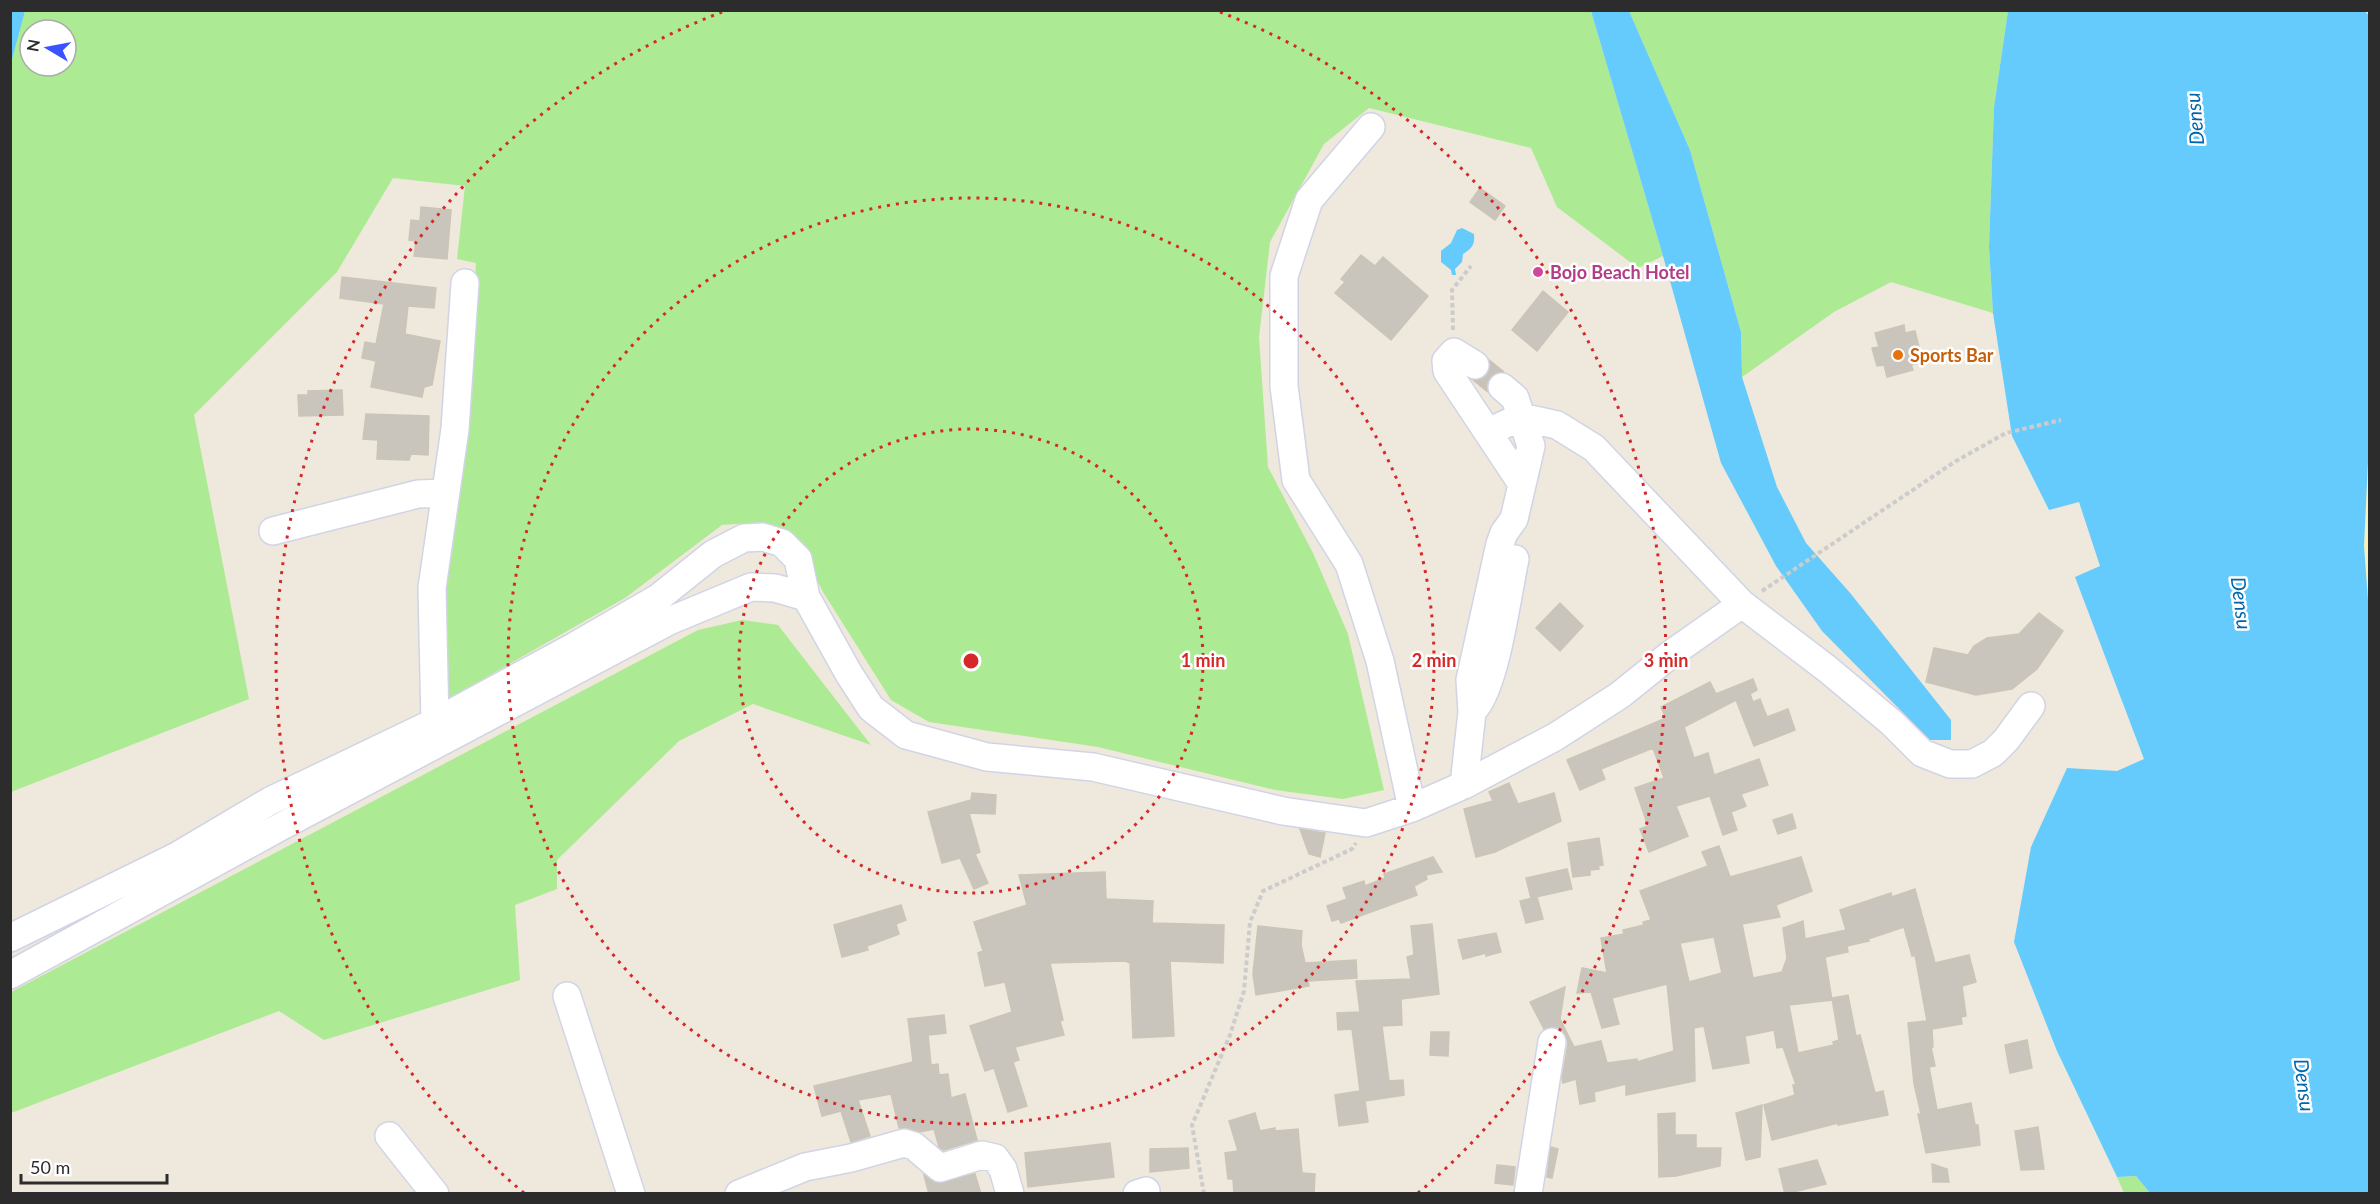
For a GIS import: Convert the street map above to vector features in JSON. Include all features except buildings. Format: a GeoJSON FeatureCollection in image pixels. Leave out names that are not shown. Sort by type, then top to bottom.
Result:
{"type":"FeatureCollection","features":[{"type":"Feature","properties":{"kind":"street"},"geometry":{"type":"LineString","coordinates":[[1371,127],[1309,200],[1284,276],[1284,386],[1296,480],[1349,564],[1380,661],[1412,808]]}},
{"type":"Feature","properties":{"kind":"street"},"geometry":{"type":"LineString","coordinates":[[435,722],[432,588],[455,429],[465,283]]}},
{"type":"Feature","properties":{"kind":"street"},"geometry":{"type":"LineString","coordinates":[[1464,359],[1446,361],[1447,371],[1522,484]]}},
{"type":"Feature","properties":{"kind":"street"},"geometry":{"type":"LineString","coordinates":[[1464,785],[1472,712],[1470,680],[1480,627],[1500,544],[1504,533],[1514,519],[1531,446],[1515,398],[1502,387]]}},
{"type":"Feature","properties":{"kind":"street"},"geometry":{"type":"LineString","coordinates":[[1488,432],[1521,417],[1557,425],[1594,448],[1742,604],[1826,668],[1892,723],[1922,753],[1950,764],[1972,764],[1993,753],[2006,740],[2031,706]]}},
{"type":"Feature","properties":{"kind":"street"},"geometry":{"type":"LineString","coordinates":[[273,531],[418,494],[445,493]]}},
{"type":"Feature","properties":{"kind":"street"},"geometry":{"type":"LineString","coordinates":[[10,938],[280,827],[663,609],[729,544],[744,538],[763,537],[782,543],[798,559],[806,597],[849,674],[871,708],[906,735],[987,757],[1093,766],[1282,811],[1366,823],[1412,808],[1464,785],[1555,737],[1611,701],[1742,604]]}},
{"type":"Feature","properties":{"kind":"street"},"geometry":{"type":"LineString","coordinates":[[10,975],[181,867],[270,801],[435,722],[575,646],[663,609],[751,587],[775,588],[806,597]]}},
{"type":"Feature","properties":{"kind":"street"},"geometry":{"type":"LineString","coordinates":[[270,801],[280,827]]}},
{"type":"Feature","properties":{"kind":"street"},"geometry":{"type":"LineString","coordinates":[[567,996],[631,1194]]}},
{"type":"Feature","properties":{"kind":"street"},"geometry":{"type":"LineString","coordinates":[[1528,1194],[1552,1042]]}},
{"type":"Feature","properties":{"kind":"street"},"geometry":{"type":"LineString","coordinates":[[389,1136],[435,1194]]}},
{"type":"Feature","properties":{"kind":"street"},"geometry":{"type":"LineString","coordinates":[[739,1194],[805,1167],[851,1158],[904,1143],[914,1146],[940,1168],[982,1155],[995,1158],[1003,1168],[1010,1194]]}},
{"type":"Feature","properties":{"kind":"path"},"geometry":{"type":"LineString","coordinates":[[1464,359],[1452,290],[1471,266]]}},
{"type":"Feature","properties":{"kind":"path"},"geometry":{"type":"LineString","coordinates":[[1777,582],[1819,551],[1956,461],[2006,433],[2061,420]]}},
{"type":"Feature","properties":{"kind":"path"},"geometry":{"type":"LineString","coordinates":[[1204,1194],[1192,1125],[1230,1035],[1244,991],[1250,922],[1263,891],[1352,849],[1366,823]]}},
{"type":"Feature","properties":{"kind":"green space"},"geometry":{"type":"Polygon","coordinates":[[[25,11],[1591,11],[1663,256],[1638,268],[1557,207],[1531,148],[1369,108],[1324,144],[1270,242],[1259,337],[1268,467],[1313,553],[1348,634],[1384,790],[1343,799],[1275,790],[1098,747],[929,722],[891,700],[823,592],[795,536],[764,522],[722,525],[625,598],[441,703],[441,599],[467,419],[476,263],[457,259],[465,186],[393,178],[337,272],[194,415],[249,699],[11,792],[10,63],[18,35],[18,78],[78,78],[78,18],[23,18],[25,11]]]}},
{"type":"Feature","properties":{"kind":"green space"},"geometry":{"type":"Polygon","coordinates":[[[1629,11],[2008,11],[1994,107],[1989,247],[1993,313],[1891,282],[1834,312],[1742,377],[1741,332],[1690,150],[1629,11]]]}},
{"type":"Feature","properties":{"kind":"green space"},"geometry":{"type":"Polygon","coordinates":[[[742,620],[778,625],[871,745],[753,704],[679,741],[557,860],[557,889],[515,905],[520,980],[324,1040],[279,1011],[11,1113],[11,992],[698,630],[742,620]]]}},
{"type":"Feature","properties":{"kind":"green space"},"geometry":{"type":"Polygon","coordinates":[[[2136,1176],[2150,1193],[2124,1193],[2117,1177],[2136,1176]]]}},
{"type":"Feature","properties":{"kind":"sand"},"geometry":{"type":"Polygon","coordinates":[[[2369,419],[2369,627],[2364,546],[2369,419]]]}},
{"type":"Feature","properties":{"kind":"water"},"geometry":{"type":"Polygon","coordinates":[[[10,11],[25,11],[23,18],[18,18],[18,37],[11,63],[10,11]]]}},
{"type":"Feature","properties":{"kind":"water"},"geometry":{"type":"Polygon","coordinates":[[[1591,11],[1629,11],[1690,150],[1741,332],[1742,377],[1777,487],[1806,543],[1851,594],[1951,720],[1951,740],[1930,740],[1822,631],[1776,566],[1721,463],[1591,11]]]}},
{"type":"Feature","properties":{"kind":"water","name":"Densu"},"geometry":{"type":"Polygon","coordinates":[[[2008,11],[2364,11],[2370,16],[2370,419],[2364,546],[2370,627],[2369,1193],[2150,1193],[2136,1176],[2117,1177],[2057,1051],[2014,942],[2031,847],[2067,768],[2117,771],[2144,759],[2075,577],[2100,566],[2079,502],[2049,510],[2012,436],[1993,313],[1989,247],[1994,107],[2008,11]]]}},
{"type":"Feature","properties":{"kind":"water"},"geometry":{"type":"Polygon","coordinates":[[[1462,228],[1474,234],[1474,241],[1471,248],[1463,254],[1462,262],[1455,269],[1456,275],[1452,275],[1451,270],[1441,262],[1441,251],[1451,243],[1457,230],[1462,228]]]}},
{"type":"Feature","properties":{"kind":"tunnel"},"geometry":{"type":"LineString","coordinates":[[1475,365],[1502,387]]}},
{"type":"Feature","properties":{"kind":"place","name":"Bojo Beach Hotel"},"geometry":{"type":"Point","coordinates":[1538,272]}},
{"type":"Feature","properties":{"kind":"place","name":"Sports Bar"},"geometry":{"type":"Point","coordinates":[1898,355]}}]}
